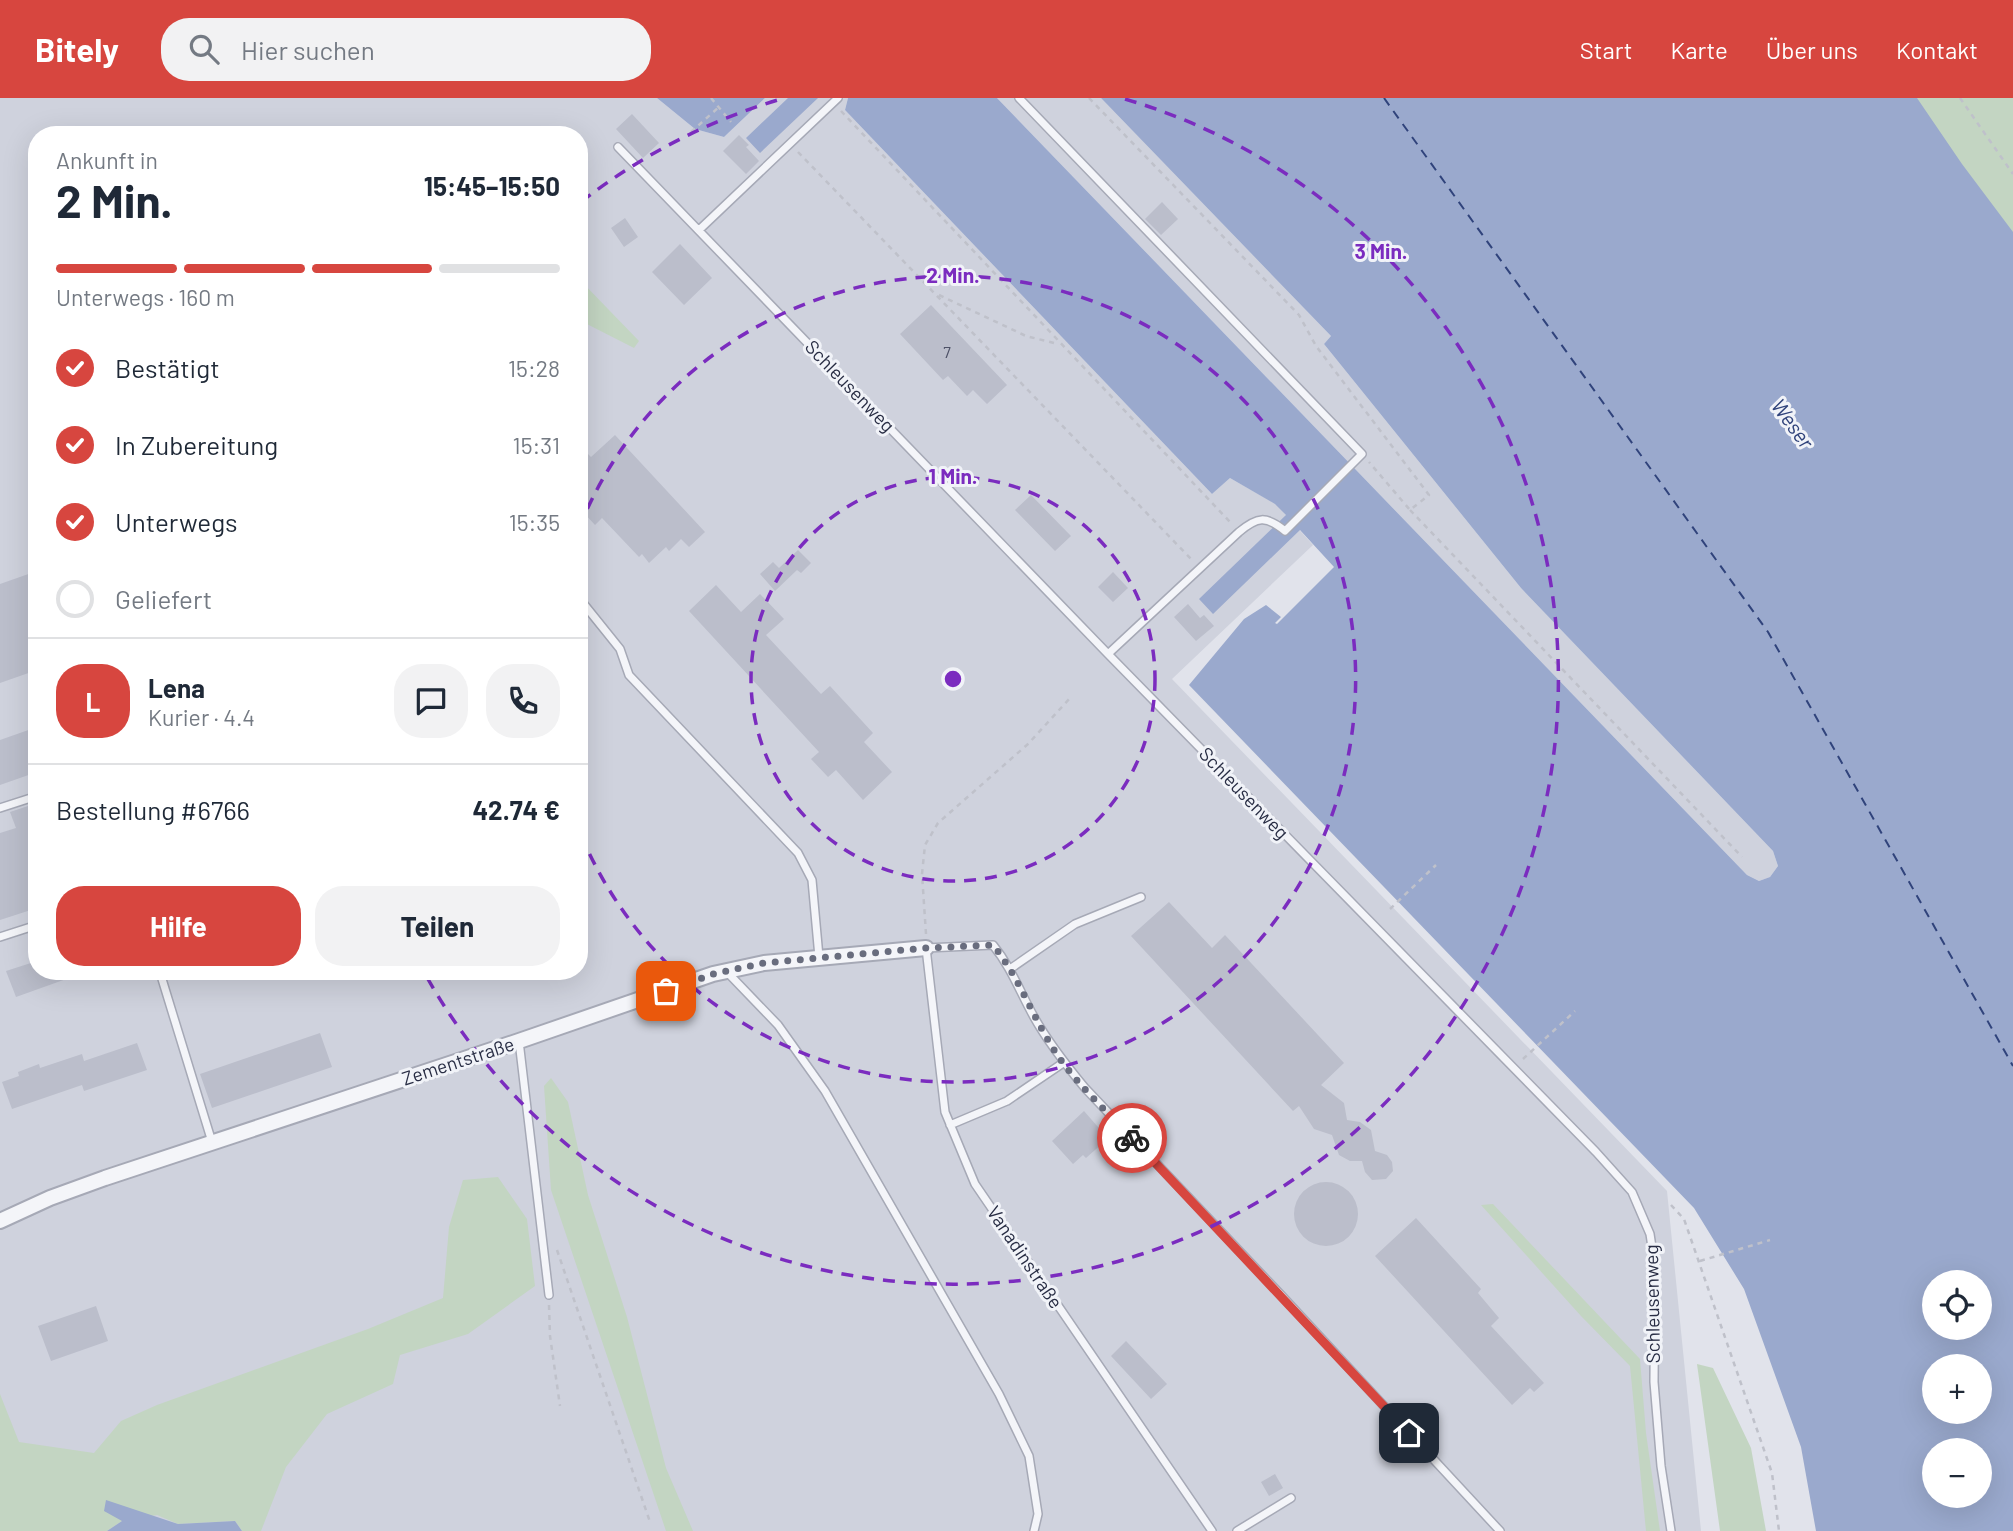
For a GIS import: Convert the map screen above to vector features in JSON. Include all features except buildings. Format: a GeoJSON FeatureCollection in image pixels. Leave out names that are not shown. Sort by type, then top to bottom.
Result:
{"type":"FeatureCollection","features":[{"type":"Feature","properties":{"kind":"street","name":"Zementstraße"},"geometry":{"type":"LineString","coordinates":[[0,1221],[61,1194],[212,1142],[727,972],[764,963],[926,948]]}},
{"type":"Feature","properties":{"kind":"lane"},"geometry":{"type":"LineString","coordinates":[[1019,98],[1362,454],[1285,531],[1266,519],[1254,520],[1239,531],[1108,654]]}},
{"type":"Feature","properties":{"kind":"lane"},"geometry":{"type":"LineString","coordinates":[[699,230],[836,101]]}},
{"type":"Feature","properties":{"kind":"lane","name":"Schleusenweg"},"geometry":{"type":"LineString","coordinates":[[618,147],[1632,1192],[1650,1234],[1655,1267],[1654,1382],[1661,1466],[1671,1531]]}},
{"type":"Feature","properties":{"kind":"lane"},"geometry":{"type":"LineString","coordinates":[[588,609],[620,649],[629,675],[798,853],[812,880],[819,958]]}},
{"type":"Feature","properties":{"kind":"lane"},"geometry":{"type":"LineString","coordinates":[[0,808],[28,799]]}},
{"type":"Feature","properties":{"kind":"lane"},"geometry":{"type":"LineString","coordinates":[[1010,969],[1075,924],[1141,897]]}},
{"type":"Feature","properties":{"kind":"lane"},"geometry":{"type":"LineString","coordinates":[[0,937],[28,928]]}},
{"type":"Feature","properties":{"kind":"lane"},"geometry":{"type":"LineString","coordinates":[[926,948],[993,945],[1010,969],[1032,1015],[1063,1063],[1500,1531]]}},
{"type":"Feature","properties":{"kind":"lane","name":"Vanadinstraße"},"geometry":{"type":"LineString","coordinates":[[926,948],[945,1112],[975,1184],[1212,1531]]}},
{"type":"Feature","properties":{"kind":"lane"},"geometry":{"type":"LineString","coordinates":[[727,972],[778,1026],[825,1091],[999,1394],[1028,1456],[1038,1514],[1034,1531]]}},
{"type":"Feature","properties":{"kind":"lane"},"geometry":{"type":"LineString","coordinates":[[162,980],[212,1142]]}},
{"type":"Feature","properties":{"kind":"lane"},"geometry":{"type":"LineString","coordinates":[[519,1041],[549,1295]]}},
{"type":"Feature","properties":{"kind":"lane"},"geometry":{"type":"LineString","coordinates":[[950,1125],[1007,1101],[1063,1063]]}},
{"type":"Feature","properties":{"kind":"lane"},"geometry":{"type":"LineString","coordinates":[[1237,1531],[1291,1498]]}},
{"type":"Feature","properties":{"kind":"path"},"geometry":{"type":"LineString","coordinates":[[711,98],[732,122]]}},
{"type":"Feature","properties":{"kind":"path"},"geometry":{"type":"LineString","coordinates":[[1089,98],[1299,314],[1316,346],[1429,495],[1410,510]]}},
{"type":"Feature","properties":{"kind":"path"},"geometry":{"type":"LineString","coordinates":[[1960,98],[2013,174]]}},
{"type":"Feature","properties":{"kind":"path"},"geometry":{"type":"LineString","coordinates":[[836,101],[1060,345],[1239,531]]}},
{"type":"Feature","properties":{"kind":"path"},"geometry":{"type":"LineString","coordinates":[[691,132],[719,107]]}},
{"type":"Feature","properties":{"kind":"path"},"geometry":{"type":"LineString","coordinates":[[791,145],[1199,567]]}},
{"type":"Feature","properties":{"kind":"path"},"geometry":{"type":"LineString","coordinates":[[936,293],[1026,336],[1060,345]]}},
{"type":"Feature","properties":{"kind":"path"},"geometry":{"type":"LineString","coordinates":[[1362,454],[1410,510],[1742,858]]}},
{"type":"Feature","properties":{"kind":"path"},"geometry":{"type":"LineString","coordinates":[[926,948],[922,874],[925,845],[938,823],[1028,744],[1072,697]]}},
{"type":"Feature","properties":{"kind":"path"},"geometry":{"type":"LineString","coordinates":[[1390,909],[1436,865]]}},
{"type":"Feature","properties":{"kind":"path"},"geometry":{"type":"LineString","coordinates":[[1523,1059],[1575,1011]]}},
{"type":"Feature","properties":{"kind":"path"},"geometry":{"type":"LineString","coordinates":[[1671,1205],[1684,1219],[1772,1473],[1779,1531]]}},
{"type":"Feature","properties":{"kind":"path"},"geometry":{"type":"LineString","coordinates":[[1700,1261],[1770,1240]]}},
{"type":"Feature","properties":{"kind":"path"},"geometry":{"type":"LineString","coordinates":[[557,1251],[650,1522]]}},
{"type":"Feature","properties":{"kind":"path"},"geometry":{"type":"LineString","coordinates":[[549,1295],[550,1336],[559,1406]]}},
{"type":"Feature","properties":{"kind":"shaded area"},"geometry":{"type":"Polygon","coordinates":[[[0,98],[657,98],[695,129],[724,137],[765,98],[848,98],[845,110],[1212,494],[1230,478],[1276,504],[1313,545],[1172,679],[1667,1191],[1701,1531],[0,1531],[0,98]]]}},
{"type":"Feature","properties":{"kind":"shaded area"},"geometry":{"type":"Polygon","coordinates":[[[997,98],[1101,98],[1331,336],[1324,344],[1521,588],[1773,851],[1778,866],[1770,877],[1759,881],[1747,875],[997,98]]]}},
{"type":"Feature","properties":{"kind":"green space"},"geometry":{"type":"Polygon","coordinates":[[[1914,98],[2013,98],[2013,239],[1914,98]]]}},
{"type":"Feature","properties":{"kind":"green space"},"geometry":{"type":"Polygon","coordinates":[[[588,288],[639,341],[634,348],[588,325],[588,288]]]}},
{"type":"Feature","properties":{"kind":"green space"},"geometry":{"type":"Polygon","coordinates":[[[551,1078],[568,1102],[588,1195],[627,1317],[666,1468],[693,1531],[666,1531],[551,1190],[544,1086],[551,1078]]]}},
{"type":"Feature","properties":{"kind":"green space"},"geometry":{"type":"Polygon","coordinates":[[[498,1177],[527,1219],[535,1286],[468,1334],[400,1355],[393,1384],[327,1414],[286,1467],[261,1531],[242,1531],[235,1521],[178,1524],[157,1515],[122,1521],[107,1531],[0,1531],[0,1394],[19,1442],[94,1453],[121,1421],[157,1405],[368,1329],[443,1298],[449,1227],[463,1180],[498,1177]]]}},
{"type":"Feature","properties":{"kind":"green space"},"geometry":{"type":"Polygon","coordinates":[[[1493,1204],[1640,1359],[1646,1433],[1660,1531],[1646,1531],[1630,1366],[1481,1205],[1493,1204]]]}},
{"type":"Feature","properties":{"kind":"green space"},"geometry":{"type":"Polygon","coordinates":[[[1697,1364],[1713,1368],[1751,1448],[1766,1531],[1720,1531],[1697,1364]]]}},
{"type":"Feature","properties":{"kind":"water"},"geometry":{"type":"Polygon","coordinates":[[[657,98],[765,98],[724,137],[695,129],[657,98]]]}},
{"type":"Feature","properties":{"kind":"water"},"geometry":{"type":"Polygon","coordinates":[[[788,98],[818,98],[760,153],[746,138],[788,98]]]}},
{"type":"Feature","properties":{"kind":"water","name":"Weser"},"geometry":{"type":"Polygon","coordinates":[[[848,98],[997,98],[1747,875],[1759,881],[1770,877],[1778,866],[1773,851],[1521,588],[1324,344],[1331,336],[1101,98],[1917,98],[2013,232],[2013,1531],[1816,1531],[1801,1447],[1744,1289],[1694,1208],[1189,685],[1244,619],[1266,605],[1281,617],[1275,623],[1277,624],[1334,567],[1300,530],[1213,614],[1199,599],[1286,515],[1275,504],[1230,478],[1212,494],[845,110],[848,98]]]}},
{"type":"Feature","properties":{"kind":"water"},"geometry":{"type":"Polygon","coordinates":[[[106,1500],[178,1524],[235,1521],[242,1531],[107,1531],[122,1521],[104,1511],[106,1500]]]}},
{"type":"Feature","properties":{"kind":"ferry route"},"geometry":{"type":"LineString","coordinates":[[1384,98],[1768,632],[2013,1066]]}},
{"type":"Feature","properties":{"kind":"way so far"},"geometry":{"type":"LineString","coordinates":[[666,991],[713,974],[764,963],[926,948],[993,945],[1007,962],[1032,1015],[1057,1055],[1132,1138]]}},
{"type":"Feature","properties":{"kind":"route"},"geometry":{"type":"LineString","coordinates":[[1132,1138],[1409,1433]]}}]}
